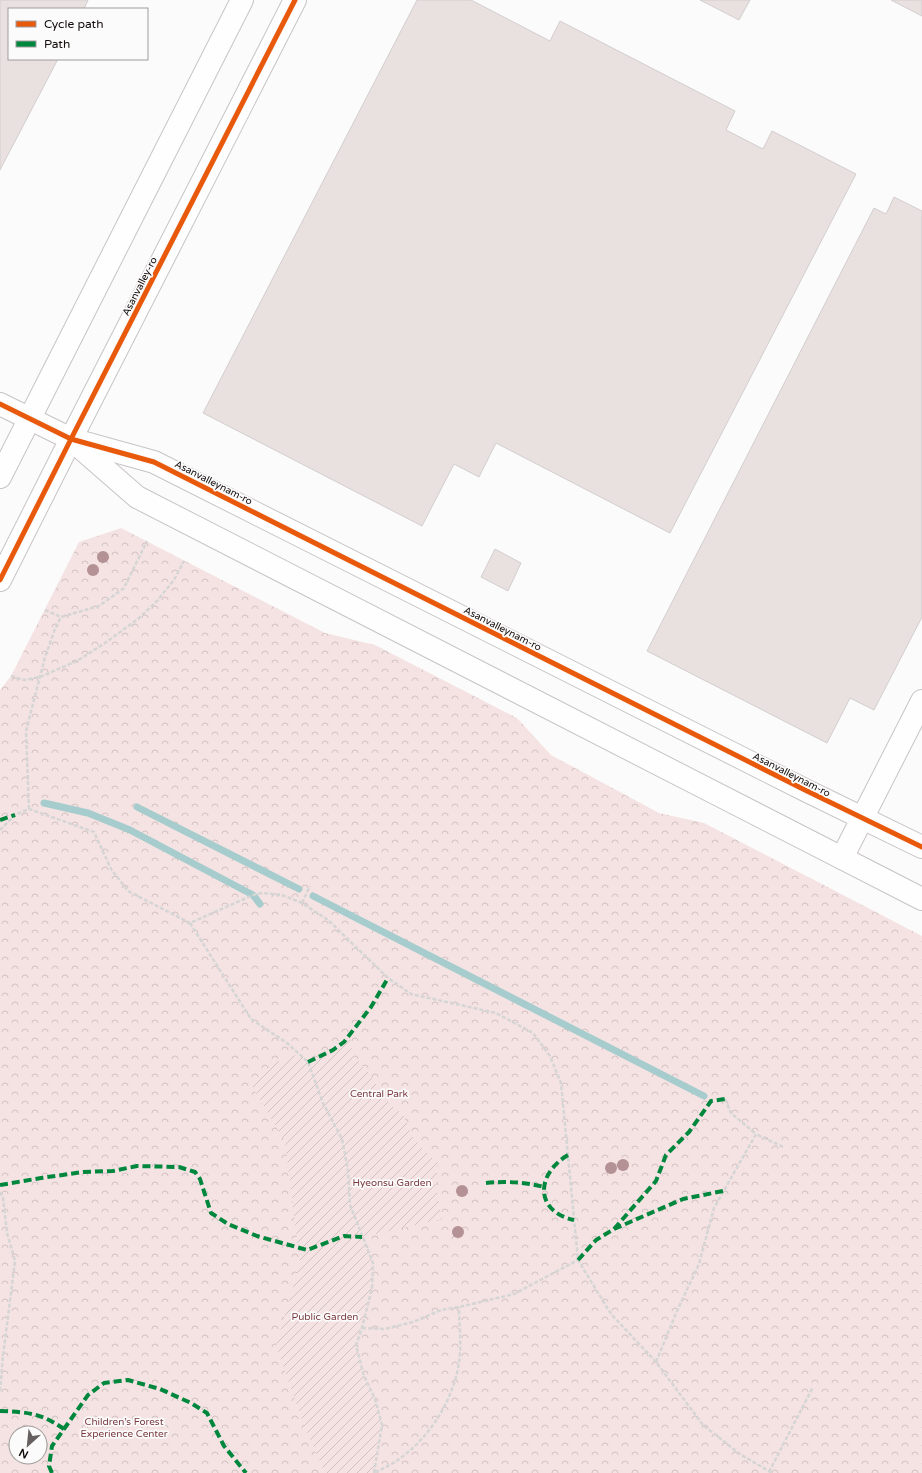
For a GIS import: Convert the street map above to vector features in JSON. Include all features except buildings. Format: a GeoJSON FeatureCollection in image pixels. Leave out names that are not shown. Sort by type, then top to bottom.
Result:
{"type":"FeatureCollection","features":[{"type":"Feature","properties":{"kind":"street"},"geometry":{"type":"LineString","coordinates":[[0,477],[242,0]]}},
{"type":"Feature","properties":{"kind":"street","name":"Asanvalley-ro"},"geometry":{"type":"LineString","coordinates":[[0,580],[295,0]]}},
{"type":"Feature","properties":{"kind":"street"},"geometry":{"type":"LineString","coordinates":[[0,404],[71,439],[137,497],[922,899]]}},
{"type":"Feature","properties":{"kind":"street","name":"Asanvalleynam-ro"},"geometry":{"type":"LineString","coordinates":[[71,439],[154,462],[862,819],[922,847]]}},
{"type":"Feature","properties":{"kind":"street"},"geometry":{"type":"LineString","coordinates":[[842,858],[922,701]]}},
{"type":"Feature","properties":{"kind":"path"},"geometry":{"type":"LineString","coordinates":[[45,610],[61,617],[99,606],[124,588],[147,541]]}},
{"type":"Feature","properties":{"kind":"path"},"geometry":{"type":"LineString","coordinates":[[10,676],[24,680],[40,677],[77,662],[138,619],[157,601],[174,580],[184,560]]}},
{"type":"Feature","properties":{"kind":"path"},"geometry":{"type":"LineString","coordinates":[[28,809],[26,731],[40,677],[55,630],[61,617]]}},
{"type":"Feature","properties":{"kind":"path"},"geometry":{"type":"LineString","coordinates":[[0,830],[15,815],[28,809],[94,832],[111,869],[128,892],[190,923],[251,1019],[287,1043],[308,1062],[323,1104],[342,1138],[348,1170],[350,1205],[373,1263],[372,1288],[356,1345],[364,1376],[375,1399],[382,1425],[374,1473]]}},
{"type":"Feature","properties":{"kind":"path"},"geometry":{"type":"LineString","coordinates":[[302,903],[310,886]]}},
{"type":"Feature","properties":{"kind":"path"},"geometry":{"type":"LineString","coordinates":[[190,923],[253,895],[262,893],[282,895],[302,903],[328,920],[388,978],[412,994],[496,1013],[533,1033],[550,1056],[562,1083],[578,1260],[611,1314],[656,1362],[703,1425],[740,1454],[771,1472],[813,1387]]}},
{"type":"Feature","properties":{"kind":"path"},"geometry":{"type":"LineString","coordinates":[[725,1099],[731,1113],[756,1134],[783,1147]]}},
{"type":"Feature","properties":{"kind":"path"},"geometry":{"type":"LineString","coordinates":[[656,1362],[698,1264],[714,1208],[756,1134]]}},
{"type":"Feature","properties":{"kind":"path"},"geometry":{"type":"LineString","coordinates":[[0,1192],[3,1198],[7,1233],[16,1261],[3,1356],[0,1392]]}},
{"type":"Feature","properties":{"kind":"path"},"geometry":{"type":"LineString","coordinates":[[362,1328],[385,1329],[413,1322],[441,1310],[514,1294],[578,1260]]}},
{"type":"Feature","properties":{"kind":"path"},"geometry":{"type":"LineString","coordinates":[[374,1473],[388,1467],[415,1447],[440,1415],[454,1387],[460,1354],[459,1307]]}},
{"type":"Feature","properties":{"kind":"green space","name":"Central Park"},"geometry":{"type":"Polygon","coordinates":[[[121,528],[325,633],[375,645],[517,718],[551,755],[659,813],[704,823],[922,936],[922,1473],[0,1473],[0,690],[11,676],[79,542],[121,528]]]}},
{"type":"Feature","properties":{"kind":"green space","name":"Public Garden"},"geometry":{"type":"Polygon","coordinates":[[[349,1036],[353,1055],[373,1078],[384,1099],[404,1116],[411,1134],[424,1151],[438,1163],[436,1186],[442,1219],[363,1237],[373,1263],[372,1288],[356,1345],[364,1376],[375,1399],[382,1425],[374,1473],[325,1473],[304,1425],[276,1346],[300,1263],[285,1142],[252,1086],[273,1063],[300,1054],[308,1062],[335,1048],[349,1036]]]}},
{"type":"Feature","properties":{"kind":"waterway"},"geometry":{"type":"LineString","coordinates":[[44,803],[88,813],[130,830],[253,895],[260,904]]}},
{"type":"Feature","properties":{"kind":"waterway"},"geometry":{"type":"LineString","coordinates":[[137,807],[299,889]]}},
{"type":"Feature","properties":{"kind":"waterway"},"geometry":{"type":"LineString","coordinates":[[313,896],[704,1096]]}},
{"type":"Feature","properties":{"kind":"marked path"},"geometry":{"type":"LineString","coordinates":[[0,820],[15,815]]}},
{"type":"Feature","properties":{"kind":"marked path"},"geometry":{"type":"LineString","coordinates":[[308,1062],[333,1050],[344,1042],[371,1007],[388,978]]}},
{"type":"Feature","properties":{"kind":"marked path"},"geometry":{"type":"LineString","coordinates":[[614,1229],[656,1181],[666,1155],[689,1132],[711,1101],[725,1099]]}},
{"type":"Feature","properties":{"kind":"marked path"},"geometry":{"type":"LineString","coordinates":[[568,1155],[557,1163],[550,1172],[545,1182],[544,1191],[546,1200],[552,1209],[561,1215],[574,1220]]}},
{"type":"Feature","properties":{"kind":"marked path"},"geometry":{"type":"LineString","coordinates":[[0,1185],[83,1172],[113,1171],[137,1166],[179,1167],[195,1172],[200,1179],[211,1213],[228,1224],[257,1236],[307,1250],[344,1236],[362,1237]]}},
{"type":"Feature","properties":{"kind":"marked path"},"geometry":{"type":"LineString","coordinates":[[486,1183],[515,1182],[544,1187]]}},
{"type":"Feature","properties":{"kind":"marked path"},"geometry":{"type":"LineString","coordinates":[[578,1260],[596,1240],[614,1229],[683,1199],[723,1191]]}},
{"type":"Feature","properties":{"kind":"marked path"},"geometry":{"type":"LineString","coordinates":[[52,1473],[49,1466],[52,1446],[88,1395],[104,1383],[128,1380],[160,1389],[191,1403],[207,1413],[224,1446],[246,1473]]}},
{"type":"Feature","properties":{"kind":"marked path"},"geometry":{"type":"LineString","coordinates":[[0,1411],[34,1414],[64,1429]]}},
{"type":"Feature","properties":{"kind":"cycle path"},"geometry":{"type":"LineString","coordinates":[[0,580],[295,0]]}},
{"type":"Feature","properties":{"kind":"cycle path"},"geometry":{"type":"LineString","coordinates":[[0,404],[71,439],[154,462],[807,791],[922,847]]}},
{"type":"Feature","properties":{"kind":"park label","name":"Hyeonsu Garden"},"geometry":{"type":"Point","coordinates":[392,1182]}},
{"type":"Feature","properties":{"kind":"park label","name":"Children’s Forest Experience Center"},"geometry":{"type":"Point","coordinates":[124,1426]}}]}
